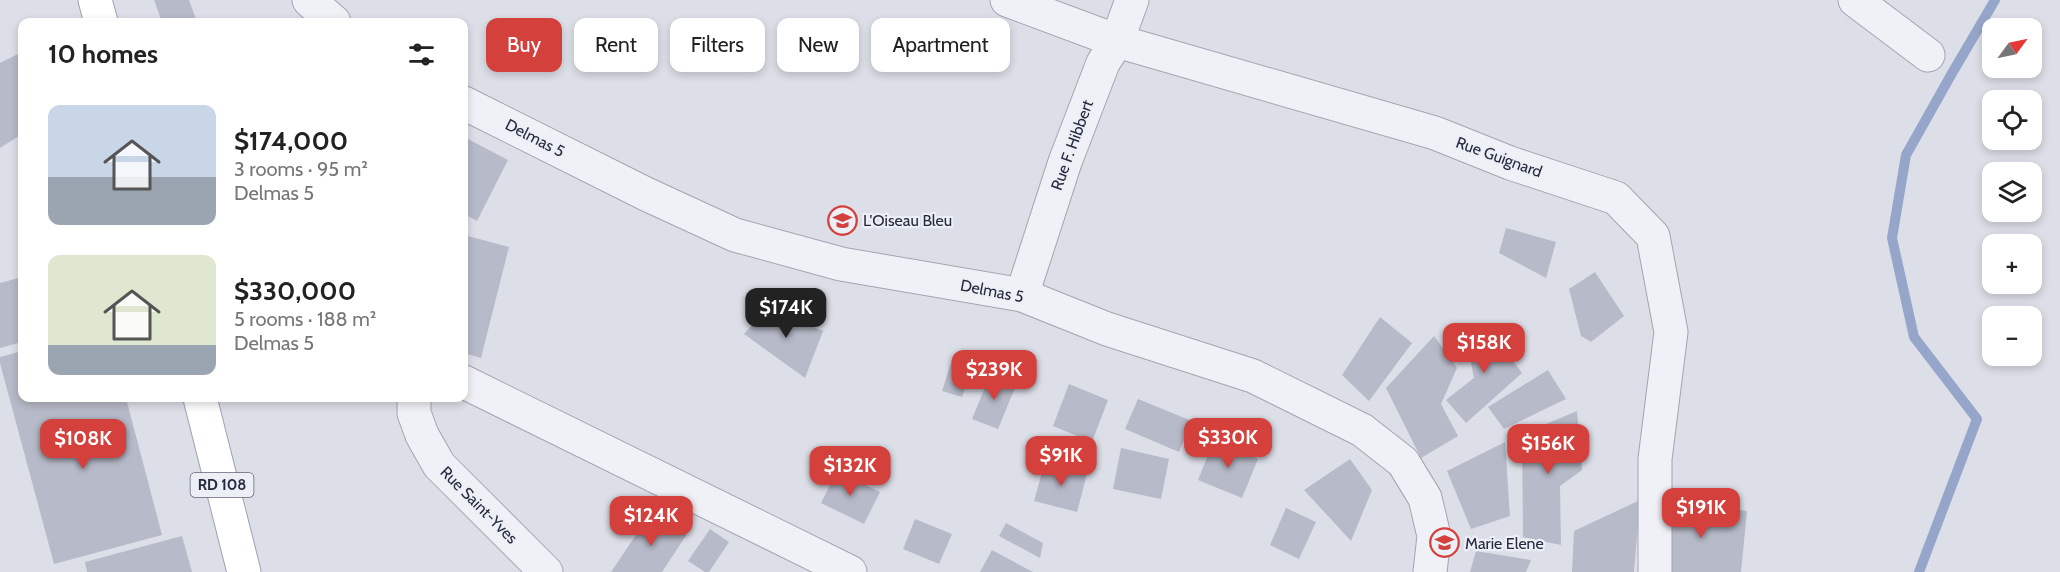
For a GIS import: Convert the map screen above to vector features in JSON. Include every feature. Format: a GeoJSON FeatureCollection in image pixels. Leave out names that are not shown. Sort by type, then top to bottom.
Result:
{"type":"FeatureCollection","features":[{"type":"Feature","properties":{"kind":"main road"},"geometry":{"type":"LineString","coordinates":[[95,0],[100,18]]}},
{"type":"Feature","properties":{"kind":"main road","name":"RD 108"},"geometry":{"type":"LineString","coordinates":[[201,402],[244,572]]}},
{"type":"Feature","properties":{"kind":"street"},"geometry":{"type":"LineString","coordinates":[[309,0],[329,18]]}},
{"type":"Feature","properties":{"kind":"street","name":"Rue Guignard"},"geometry":{"type":"LineString","coordinates":[[1007,0],[1117,41],[1435,133],[1510,163],[1616,198],[1653,236],[1671,333],[1655,459],[1655,572]]}},
{"type":"Feature","properties":{"kind":"street","name":"Rue F. Hibbert"},"geometry":{"type":"LineString","coordinates":[[1022,295],[1069,151],[1103,63],[1117,41],[1132,0]]}},
{"type":"Feature","properties":{"kind":"street"},"geometry":{"type":"LineString","coordinates":[[1855,0],[1928,56]]}},
{"type":"Feature","properties":{"kind":"street","name":"Delmas 5"},"geometry":{"type":"LineString","coordinates":[[468,105],[646,194],[735,235],[841,264],[1022,295],[1107,329],[1253,376],[1362,430],[1403,462],[1425,498],[1434,536],[1430,572]]}},
{"type":"Feature","properties":{"kind":"street"},"geometry":{"type":"LineString","coordinates":[[468,384],[850,572]]}},
{"type":"Feature","properties":{"kind":"street","name":"Rue Saint-Yves"},"geometry":{"type":"LineString","coordinates":[[414,402],[414,413],[422,435],[439,465],[546,572]]}},
{"type":"Feature","properties":{"kind":"building"},"geometry":{"type":"Polygon","coordinates":[[[154,0],[189,0],[196,18],[161,18],[154,0]]]}},
{"type":"Feature","properties":{"kind":"building"},"geometry":{"type":"Polygon","coordinates":[[[18,54],[18,137],[0,148],[0,63],[18,54]]]}},
{"type":"Feature","properties":{"kind":"building"},"geometry":{"type":"Polygon","coordinates":[[[468,139],[508,160],[477,221],[468,216],[468,139]]]}},
{"type":"Feature","properties":{"kind":"building"},"geometry":{"type":"Polygon","coordinates":[[[1506,228],[1556,242],[1546,278],[1499,253],[1506,228]]]}},
{"type":"Feature","properties":{"kind":"building"},"geometry":{"type":"Polygon","coordinates":[[[468,236],[509,247],[481,358],[468,354],[468,236]]]}},
{"type":"Feature","properties":{"kind":"building"},"geometry":{"type":"Polygon","coordinates":[[[1595,272],[1624,316],[1591,342],[1581,336],[1569,289],[1595,272]]]}},
{"type":"Feature","properties":{"kind":"building"},"geometry":{"type":"Polygon","coordinates":[[[18,278],[18,343],[0,348],[0,283],[18,278]]]}},
{"type":"Feature","properties":{"kind":"building"},"geometry":{"type":"Polygon","coordinates":[[[768,308],[823,331],[805,378],[744,334],[768,308]]]}},
{"type":"Feature","properties":{"kind":"building"},"geometry":{"type":"Polygon","coordinates":[[[1380,317],[1412,343],[1369,401],[1342,375],[1380,317]]]}},
{"type":"Feature","properties":{"kind":"building"},"geometry":{"type":"Polygon","coordinates":[[[1486,325],[1522,373],[1466,423],[1446,400],[1474,378],[1466,338],[1486,325]]]}},
{"type":"Feature","properties":{"kind":"building"},"geometry":{"type":"Polygon","coordinates":[[[1434,336],[1457,368],[1441,404],[1458,436],[1421,458],[1386,388],[1434,336]]]}},
{"type":"Feature","properties":{"kind":"building"},"geometry":{"type":"Polygon","coordinates":[[[18,352],[18,402],[127,402],[162,535],[54,564],[0,357],[18,352]]]}},
{"type":"Feature","properties":{"kind":"building"},"geometry":{"type":"Polygon","coordinates":[[[953,357],[973,363],[962,397],[942,391],[953,357]]]}},
{"type":"Feature","properties":{"kind":"building"},"geometry":{"type":"Polygon","coordinates":[[[1548,370],[1566,399],[1504,429],[1488,407],[1548,370]]]}},
{"type":"Feature","properties":{"kind":"building"},"geometry":{"type":"Polygon","coordinates":[[[991,373],[1017,383],[998,429],[972,419],[991,373]]]}},
{"type":"Feature","properties":{"kind":"building"},"geometry":{"type":"Polygon","coordinates":[[[1069,384],[1108,400],[1092,442],[1053,426],[1069,384]]]}},
{"type":"Feature","properties":{"kind":"building"},"geometry":{"type":"Polygon","coordinates":[[[1138,399],[1192,421],[1179,452],[1125,429],[1138,399]]]}},
{"type":"Feature","properties":{"kind":"building"},"geometry":{"type":"Polygon","coordinates":[[[1577,411],[1582,470],[1560,486],[1561,545],[1523,537],[1522,434],[1577,411]]]}},
{"type":"Feature","properties":{"kind":"building"},"geometry":{"type":"Polygon","coordinates":[[[1214,440],[1258,459],[1242,498],[1198,480],[1214,440]]]}},
{"type":"Feature","properties":{"kind":"building"},"geometry":{"type":"Polygon","coordinates":[[[1505,442],[1510,516],[1471,529],[1447,471],[1505,442]]]}},
{"type":"Feature","properties":{"kind":"building"},"geometry":{"type":"Polygon","coordinates":[[[1121,448],[1169,459],[1161,499],[1113,489],[1121,448]]]}},
{"type":"Feature","properties":{"kind":"building"},"geometry":{"type":"Polygon","coordinates":[[[1350,459],[1372,490],[1351,541],[1304,490],[1350,459]]]}},
{"type":"Feature","properties":{"kind":"building"},"geometry":{"type":"Polygon","coordinates":[[[1045,462],[1087,474],[1077,512],[1034,501],[1045,462]]]}},
{"type":"Feature","properties":{"kind":"building"},"geometry":{"type":"Polygon","coordinates":[[[837,471],[880,492],[864,524],[821,503],[837,471]]]}},
{"type":"Feature","properties":{"kind":"building"},"geometry":{"type":"Polygon","coordinates":[[[1640,500],[1634,572],[1572,572],[1574,531],[1640,500]]]}},
{"type":"Feature","properties":{"kind":"building"},"geometry":{"type":"Polygon","coordinates":[[[1664,501],[1747,511],[1741,572],[1658,572],[1664,501]]]}},
{"type":"Feature","properties":{"kind":"building"},"geometry":{"type":"Polygon","coordinates":[[[1286,508],[1316,522],[1299,559],[1270,545],[1286,508]]]}},
{"type":"Feature","properties":{"kind":"building"},"geometry":{"type":"Polygon","coordinates":[[[652,511],[687,534],[662,572],[611,572],[652,511]]]}},
{"type":"Feature","properties":{"kind":"building"},"geometry":{"type":"Polygon","coordinates":[[[915,519],[952,534],[939,564],[903,549],[915,519]]]}},
{"type":"Feature","properties":{"kind":"building"},"geometry":{"type":"Polygon","coordinates":[[[1006,523],[1043,543],[1040,558],[999,536],[1006,523]]]}},
{"type":"Feature","properties":{"kind":"building"},"geometry":{"type":"Polygon","coordinates":[[[710,529],[729,542],[709,572],[705,572],[688,561],[710,529]]]}},
{"type":"Feature","properties":{"kind":"building"},"geometry":{"type":"Polygon","coordinates":[[[182,536],[192,572],[87,572],[85,562],[182,536]]]}},
{"type":"Feature","properties":{"kind":"building"},"geometry":{"type":"Polygon","coordinates":[[[992,550],[1033,572],[980,572],[992,550]]]}},
{"type":"Feature","properties":{"kind":"building"},"geometry":{"type":"Polygon","coordinates":[[[1476,551],[1531,560],[1526,572],[1470,572],[1476,551]]]}},
{"type":"Feature","properties":{"kind":"waterway"},"geometry":{"type":"LineString","coordinates":[[1919,572],[1977,419],[1914,337],[1892,238],[1906,155],[1995,0]]}},
{"type":"Feature","properties":{"kind":"place","name":"L'Oiseau Bleu"},"geometry":{"type":"Point","coordinates":[842,220]}},
{"type":"Feature","properties":{"kind":"place","name":"Marie Elene"},"geometry":{"type":"Point","coordinates":[1444,543]}}]}
